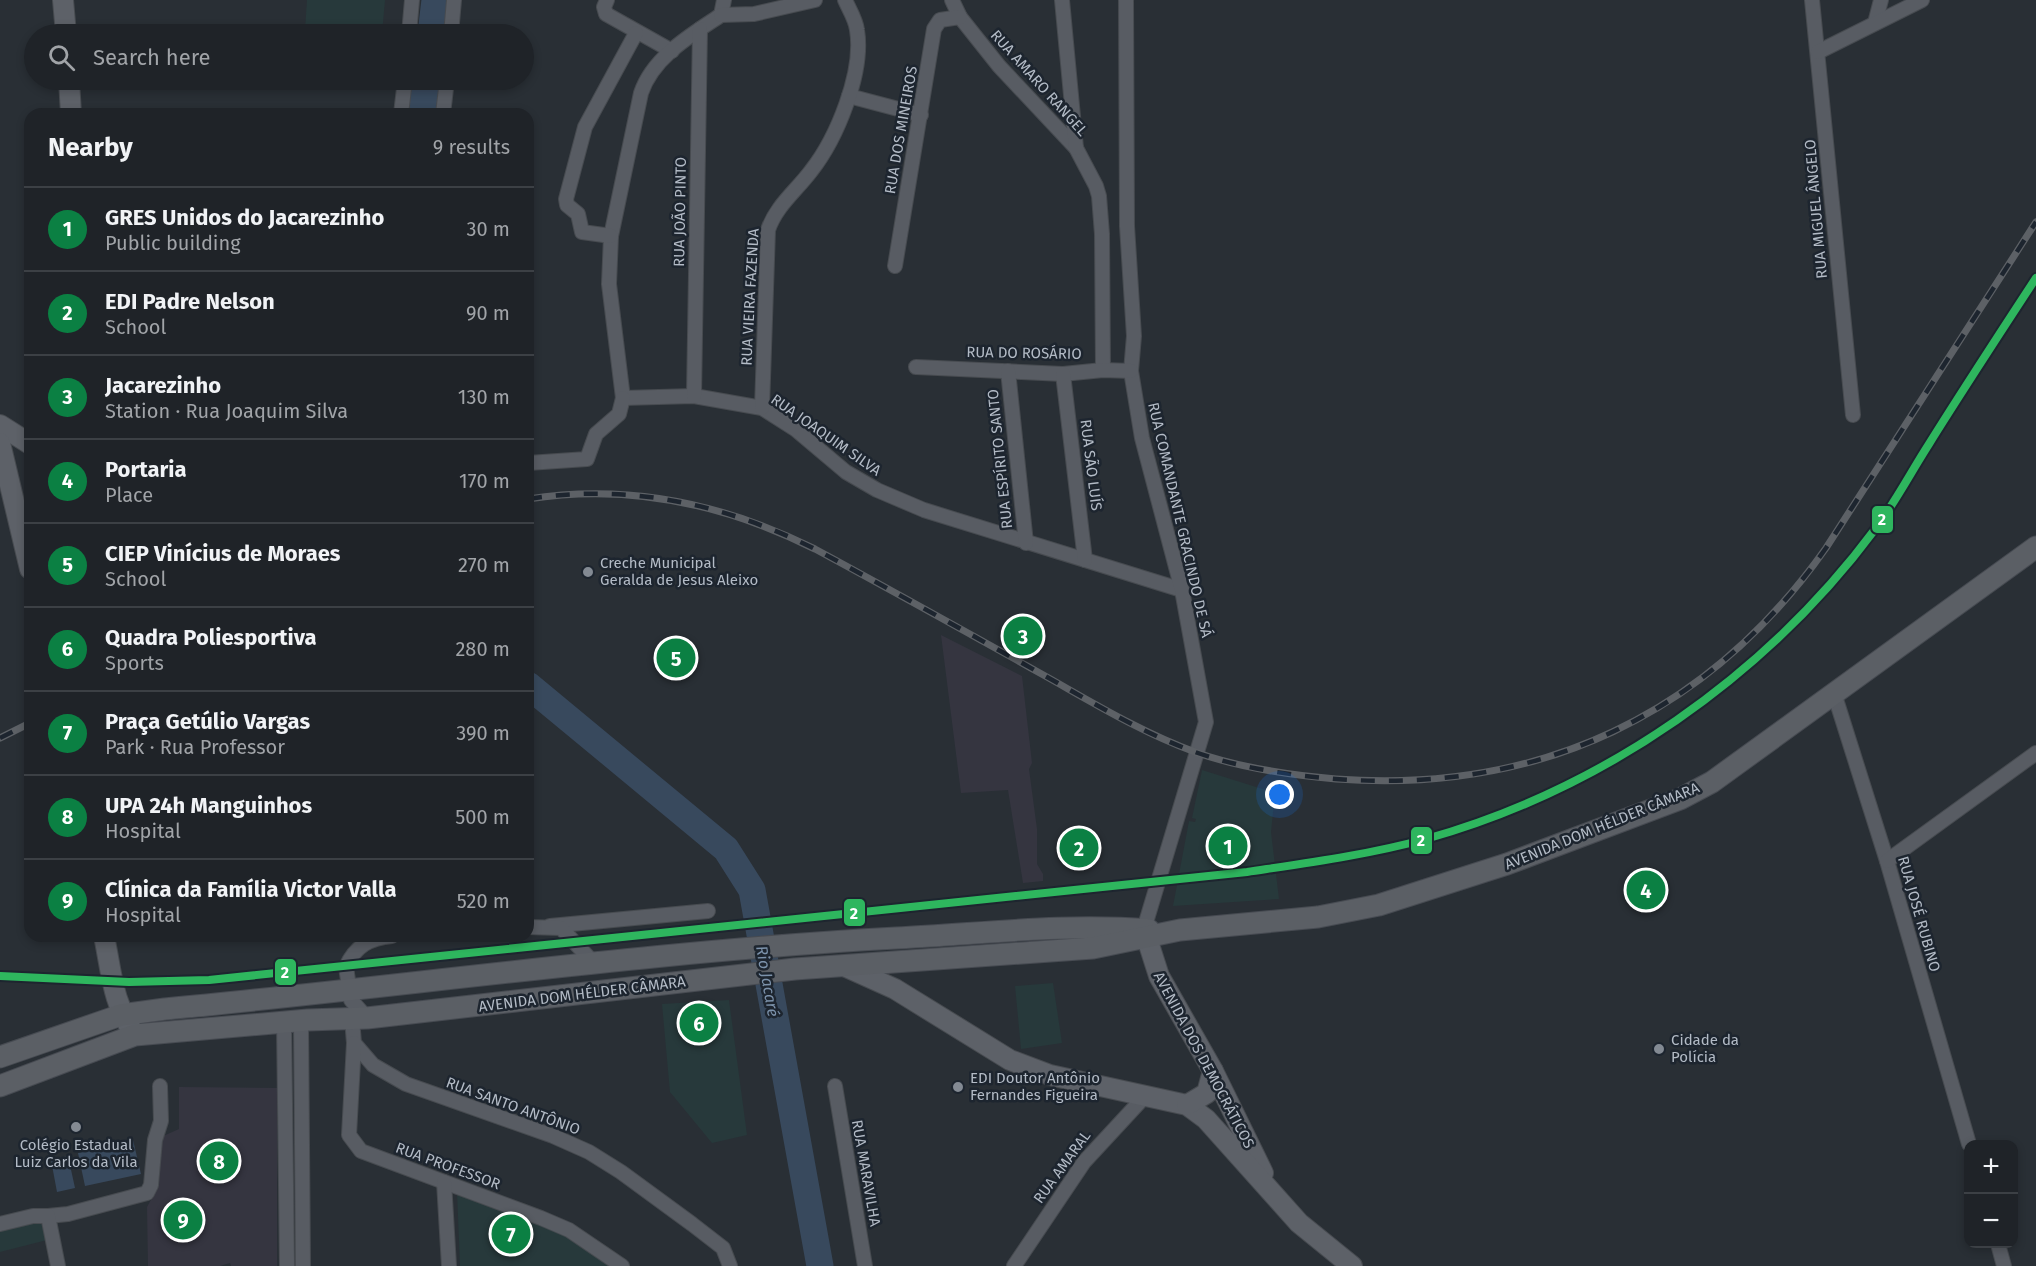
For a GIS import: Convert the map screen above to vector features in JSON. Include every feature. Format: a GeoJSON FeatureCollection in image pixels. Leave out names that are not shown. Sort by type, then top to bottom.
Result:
{"type":"FeatureCollection","features":[{"type":"Feature","properties":{"kind":"main road","name":"AVENIDA DOM HÉLDER CÂMARA"},"geometry":{"type":"LineString","coordinates":[[0,1057],[121,1016],[599,964],[786,945],[1044,927],[1104,926],[1144,933],[1172,932],[1318,917],[1349,911],[1443,885],[1550,849],[1680,799],[1712,782],[2036,547]]}},
{"type":"Feature","properties":{"kind":"main road","name":"AVENIDA DOM HÉLDER CÂMARA"},"geometry":{"type":"LineString","coordinates":[[0,1086],[135,1035],[359,1019],[779,970],[1093,948],[1144,933]]}},
{"type":"Feature","properties":{"kind":"street"},"geometry":{"type":"LineString","coordinates":[[63,0],[65,24]]}},
{"type":"Feature","properties":{"kind":"street"},"geometry":{"type":"LineString","coordinates":[[410,24],[412,0]]}},
{"type":"Feature","properties":{"kind":"street"},"geometry":{"type":"LineString","coordinates":[[452,24],[454,0]]}},
{"type":"Feature","properties":{"kind":"street"},"geometry":{"type":"LineString","coordinates":[[608,0],[604,7],[606,14],[636,33],[672,51]]}},
{"type":"Feature","properties":{"kind":"street"},"geometry":{"type":"LineString","coordinates":[[721,15],[723,0]]}},
{"type":"Feature","properties":{"kind":"street"},"geometry":{"type":"LineString","coordinates":[[534,463],[587,459],[596,434],[619,414],[623,398],[609,284],[611,236],[645,82],[649,73],[672,51],[721,15],[754,14],[815,0]]}},
{"type":"Feature","properties":{"kind":"street","name":"RUA VIEIRA FAZENDA"},"geometry":{"type":"LineString","coordinates":[[762,408],[768,230],[777,210],[820,160],[849,96],[857,63],[858,44],[857,27],[844,0]]}},
{"type":"Feature","properties":{"kind":"street","name":"RUA AMARO RANGEL"},"geometry":{"type":"LineString","coordinates":[[952,0],[960,16],[999,66],[1076,148],[1100,196],[1103,370]]}},
{"type":"Feature","properties":{"kind":"street"},"geometry":{"type":"LineString","coordinates":[[1062,0],[1076,148]]}},
{"type":"Feature","properties":{"kind":"street","name":"RUA COMANDANTE GRACINDO DE SÁ"},"geometry":{"type":"LineString","coordinates":[[1126,0],[1127,226],[1134,336],[1131,371],[1142,438],[1182,590],[1206,722],[1144,933]]}},
{"type":"Feature","properties":{"kind":"street","name":"RUA MIGUEL ÂNGELO"},"geometry":{"type":"LineString","coordinates":[[1812,0],[1853,415]]}},
{"type":"Feature","properties":{"kind":"street"},"geometry":{"type":"LineString","coordinates":[[1875,23],[1881,0]]}},
{"type":"Feature","properties":{"kind":"street"},"geometry":{"type":"LineString","coordinates":[[1818,52],[1922,0]]}},
{"type":"Feature","properties":{"kind":"street","name":"RUA DOS MINEIROS"},"geometry":{"type":"LineString","coordinates":[[895,266],[936,25],[940,20],[960,16]]}},
{"type":"Feature","properties":{"kind":"street","name":"RUA JOÃO PINTO"},"geometry":{"type":"LineString","coordinates":[[694,396],[700,29]]}},
{"type":"Feature","properties":{"kind":"street"},"geometry":{"type":"LineString","coordinates":[[611,236],[582,232],[578,214],[567,205],[566,199],[585,127],[636,33]]}},
{"type":"Feature","properties":{"kind":"street"},"geometry":{"type":"LineString","coordinates":[[70,90],[71,108]]}},
{"type":"Feature","properties":{"kind":"street"},"geometry":{"type":"LineString","coordinates":[[402,108],[404,90]]}},
{"type":"Feature","properties":{"kind":"street"},"geometry":{"type":"LineString","coordinates":[[444,108],[446,90]]}},
{"type":"Feature","properties":{"kind":"street"},"geometry":{"type":"LineString","coordinates":[[849,96],[921,115]]}},
{"type":"Feature","properties":{"kind":"street","name":"RUA DO ROSÁRIO"},"geometry":{"type":"LineString","coordinates":[[916,367],[1062,374],[1103,370],[1131,371]]}},
{"type":"Feature","properties":{"kind":"street","name":"RUA ESPÍRITO SANTO"},"geometry":{"type":"LineString","coordinates":[[1008,371],[1026,543]]}},
{"type":"Feature","properties":{"kind":"street","name":"RUA SÃO LUÍS"},"geometry":{"type":"LineString","coordinates":[[1062,374],[1085,561]]}},
{"type":"Feature","properties":{"kind":"street","name":"RUA JOAQUIM SILVA"},"geometry":{"type":"LineString","coordinates":[[623,398],[694,396],[762,408],[795,429],[846,472],[877,490],[924,510],[1182,590]]}},
{"type":"Feature","properties":{"kind":"street"},"geometry":{"type":"LineString","coordinates":[[0,424],[24,440]]}},
{"type":"Feature","properties":{"kind":"street"},"geometry":{"type":"LineString","coordinates":[[0,443],[24,535]]}},
{"type":"Feature","properties":{"kind":"street","name":"RUA JOSÉ RUBINO"},"geometry":{"type":"LineString","coordinates":[[1834,693],[1887,861],[1968,1140]]}},
{"type":"Feature","properties":{"kind":"street"},"geometry":{"type":"LineString","coordinates":[[1887,861],[2036,753]]}},
{"type":"Feature","properties":{"kind":"street"},"geometry":{"type":"LineString","coordinates":[[534,927],[708,911]]}},
{"type":"Feature","properties":{"kind":"street"},"geometry":{"type":"LineString","coordinates":[[550,926],[569,933],[590,959],[599,964]]}},
{"type":"Feature","properties":{"kind":"street","name":"AVENIDA DOS DEMOCRÁTICOS"},"geometry":{"type":"LineString","coordinates":[[1144,933],[1159,976],[1213,1071],[1271,1189]]}},
{"type":"Feature","properties":{"kind":"street"},"geometry":{"type":"LineString","coordinates":[[105,942],[121,1016],[135,1035]]}},
{"type":"Feature","properties":{"kind":"street"},"geometry":{"type":"LineString","coordinates":[[354,1043],[359,1019],[349,992],[346,967],[355,951],[367,942]]}},
{"type":"Feature","properties":{"kind":"street","name":"AVENIDA DOS DEMOCRÁTICOS"},"geometry":{"type":"LineString","coordinates":[[844,966],[895,989],[1010,1060],[1050,1075],[1187,1105],[1206,1119],[1299,1223],[1352,1266]]}},
{"type":"Feature","properties":{"kind":"street"},"geometry":{"type":"LineString","coordinates":[[287,1266],[293,1022]]}},
{"type":"Feature","properties":{"kind":"street"},"geometry":{"type":"LineString","coordinates":[[293,1022],[303,1266]]}},
{"type":"Feature","properties":{"kind":"street","name":"RUA PROFESSOR"},"geometry":{"type":"LineString","coordinates":[[354,1043],[350,1135],[356,1147],[361,1151],[569,1230],[622,1266]]}},
{"type":"Feature","properties":{"kind":"street","name":"RUA SANTO ANTÔNIO"},"geometry":{"type":"LineString","coordinates":[[354,1043],[373,1065],[406,1084],[553,1136],[597,1157],[723,1248],[730,1266]]}},
{"type":"Feature","properties":{"kind":"street"},"geometry":{"type":"LineString","coordinates":[[1187,1105],[1207,1093],[1213,1071]]}},
{"type":"Feature","properties":{"kind":"street"},"geometry":{"type":"LineString","coordinates":[[0,1224],[33,1216],[68,1214],[147,1193],[152,1185],[155,1140],[161,1121],[160,1086]]}},
{"type":"Feature","properties":{"kind":"street","name":"RUA MARAVILHA"},"geometry":{"type":"LineString","coordinates":[[835,1086],[865,1266]]}},
{"type":"Feature","properties":{"kind":"street","name":"RUA AMARAL"},"geometry":{"type":"LineString","coordinates":[[1014,1266],[1084,1162],[1146,1095]]}},
{"type":"Feature","properties":{"kind":"street"},"geometry":{"type":"LineString","coordinates":[[444,1182],[449,1266]]}},
{"type":"Feature","properties":{"kind":"street"},"geometry":{"type":"LineString","coordinates":[[48,1216],[58,1266]]}},
{"type":"Feature","properties":{"kind":"street"},"geometry":{"type":"LineString","coordinates":[[1999,1248],[2004,1266]]}},
{"type":"Feature","properties":{"kind":"shaded area"},"geometry":{"type":"Polygon","coordinates":[[[307,0],[385,0],[383,24],[305,24],[307,0]]]}},
{"type":"Feature","properties":{"kind":"shaded area"},"geometry":{"type":"Polygon","coordinates":[[[941,635],[1022,676],[1032,763],[1029,769],[1037,829],[1037,864],[1043,874],[1043,881],[1023,883],[1008,790],[961,793],[941,635]]]}},
{"type":"Feature","properties":{"kind":"shaded area"},"geometry":{"type":"Polygon","coordinates":[[[1202,770],[1275,793],[1271,832],[1279,899],[1173,906],[1189,821],[1195,822],[1196,819],[1192,818],[1202,770]]]}},
{"type":"Feature","properties":{"kind":"shaded area"},"geometry":{"type":"Polygon","coordinates":[[[1053,983],[1062,1043],[1021,1049],[1015,986],[1053,983]]]}},
{"type":"Feature","properties":{"kind":"shaded area"},"geometry":{"type":"Polygon","coordinates":[[[729,1000],[747,1135],[712,1143],[670,1092],[662,1004],[729,1000]]]}},
{"type":"Feature","properties":{"kind":"shaded area"},"geometry":{"type":"Polygon","coordinates":[[[179,1087],[277,1088],[277,1266],[231,1266],[230,1263],[220,1266],[148,1266],[147,1207],[159,1185],[161,1137],[179,1129],[179,1087]]]}},
{"type":"Feature","properties":{"kind":"shaded area"},"geometry":{"type":"Polygon","coordinates":[[[457,1191],[557,1232],[613,1266],[460,1266],[457,1191]]]}},
{"type":"Feature","properties":{"kind":"shaded area"},"geometry":{"type":"Polygon","coordinates":[[[39,1222],[44,1227],[47,1240],[0,1252],[0,1230],[39,1222]]]}},
{"type":"Feature","properties":{"kind":"water"},"geometry":{"type":"Polygon","coordinates":[[[133,1140],[141,1174],[85,1186],[78,1153],[133,1140]]]}},
{"type":"Feature","properties":{"kind":"water"},"geometry":{"type":"Polygon","coordinates":[[[68,1156],[75,1188],[57,1192],[51,1160],[68,1156]]]}},
{"type":"Feature","properties":{"kind":"waterway","name":"Rio Jacaré"},"geometry":{"type":"LineString","coordinates":[[432,24],[435,0]]}},
{"type":"Feature","properties":{"kind":"waterway","name":"Rio Jacaré"},"geometry":{"type":"LineString","coordinates":[[423,108],[425,90]]}},
{"type":"Feature","properties":{"kind":"waterway","name":"Rio Jacaré"},"geometry":{"type":"LineString","coordinates":[[534,690],[726,849],[752,890],[820,1266]]}},
{"type":"Feature","properties":{"kind":"railway"},"geometry":{"type":"LineString","coordinates":[[534,498],[603,494],[676,501],[711,509],[781,533],[815,549],[1101,708],[1138,727],[1212,758],[1265,770],[1336,779],[1410,780],[1482,773],[1549,757],[1613,732],[1673,698],[1728,657],[1779,606],[1826,548],[2036,222]]}},
{"type":"Feature","properties":{"kind":"railway"},"geometry":{"type":"LineString","coordinates":[[0,738],[24,726]]}},
{"type":"Feature","properties":{"kind":"transit line","name":"2"},"geometry":{"type":"LineString","coordinates":[[0,976],[129,982],[209,980],[1247,872],[1382,850],[1426,839],[1492,817],[1556,790],[1618,758],[1676,720],[1732,678],[1784,632],[1832,582],[1876,528],[2036,278]]}},
{"type":"Feature","properties":{"kind":"place","name":"Creche Municipal Geralda de Jesus Aleixo"},"geometry":{"type":"Point","coordinates":[588,572]}},
{"type":"Feature","properties":{"kind":"place","name":"Jacarezinho"},"geometry":{"type":"Point","coordinates":[1023,636]}},
{"type":"Feature","properties":{"kind":"place","name":"CIEP Vinícius de Moraes"},"geometry":{"type":"Point","coordinates":[676,658]}},
{"type":"Feature","properties":{"kind":"place","name":"GRES Unidos do Jacarezinho"},"geometry":{"type":"Point","coordinates":[1228,846]}},
{"type":"Feature","properties":{"kind":"place","name":"EDI Padre Nelson"},"geometry":{"type":"Point","coordinates":[1079,848]}},
{"type":"Feature","properties":{"kind":"place","name":"Portaria"},"geometry":{"type":"Point","coordinates":[1646,890]}},
{"type":"Feature","properties":{"kind":"place","name":"Quadra Poliesportiva"},"geometry":{"type":"Point","coordinates":[699,1023]}},
{"type":"Feature","properties":{"kind":"place","name":"Cidade da Polícia"},"geometry":{"type":"Point","coordinates":[1659,1049]}},
{"type":"Feature","properties":{"kind":"place","name":"EDI Doutor Antônio Fernandes Figueira"},"geometry":{"type":"Point","coordinates":[958,1087]}},
{"type":"Feature","properties":{"kind":"place","name":"Colégio Estadual Luiz Carlos da Vila"},"geometry":{"type":"Point","coordinates":[76,1127]}},
{"type":"Feature","properties":{"kind":"place","name":"UPA 24h Manguinhos"},"geometry":{"type":"Point","coordinates":[219,1161]}},
{"type":"Feature","properties":{"kind":"place","name":"Clínica da Família Victor Valla"},"geometry":{"type":"Point","coordinates":[183,1220]}},
{"type":"Feature","properties":{"kind":"place","name":"Praça Getúlio Vargas"},"geometry":{"type":"Point","coordinates":[511,1234]}}]}
